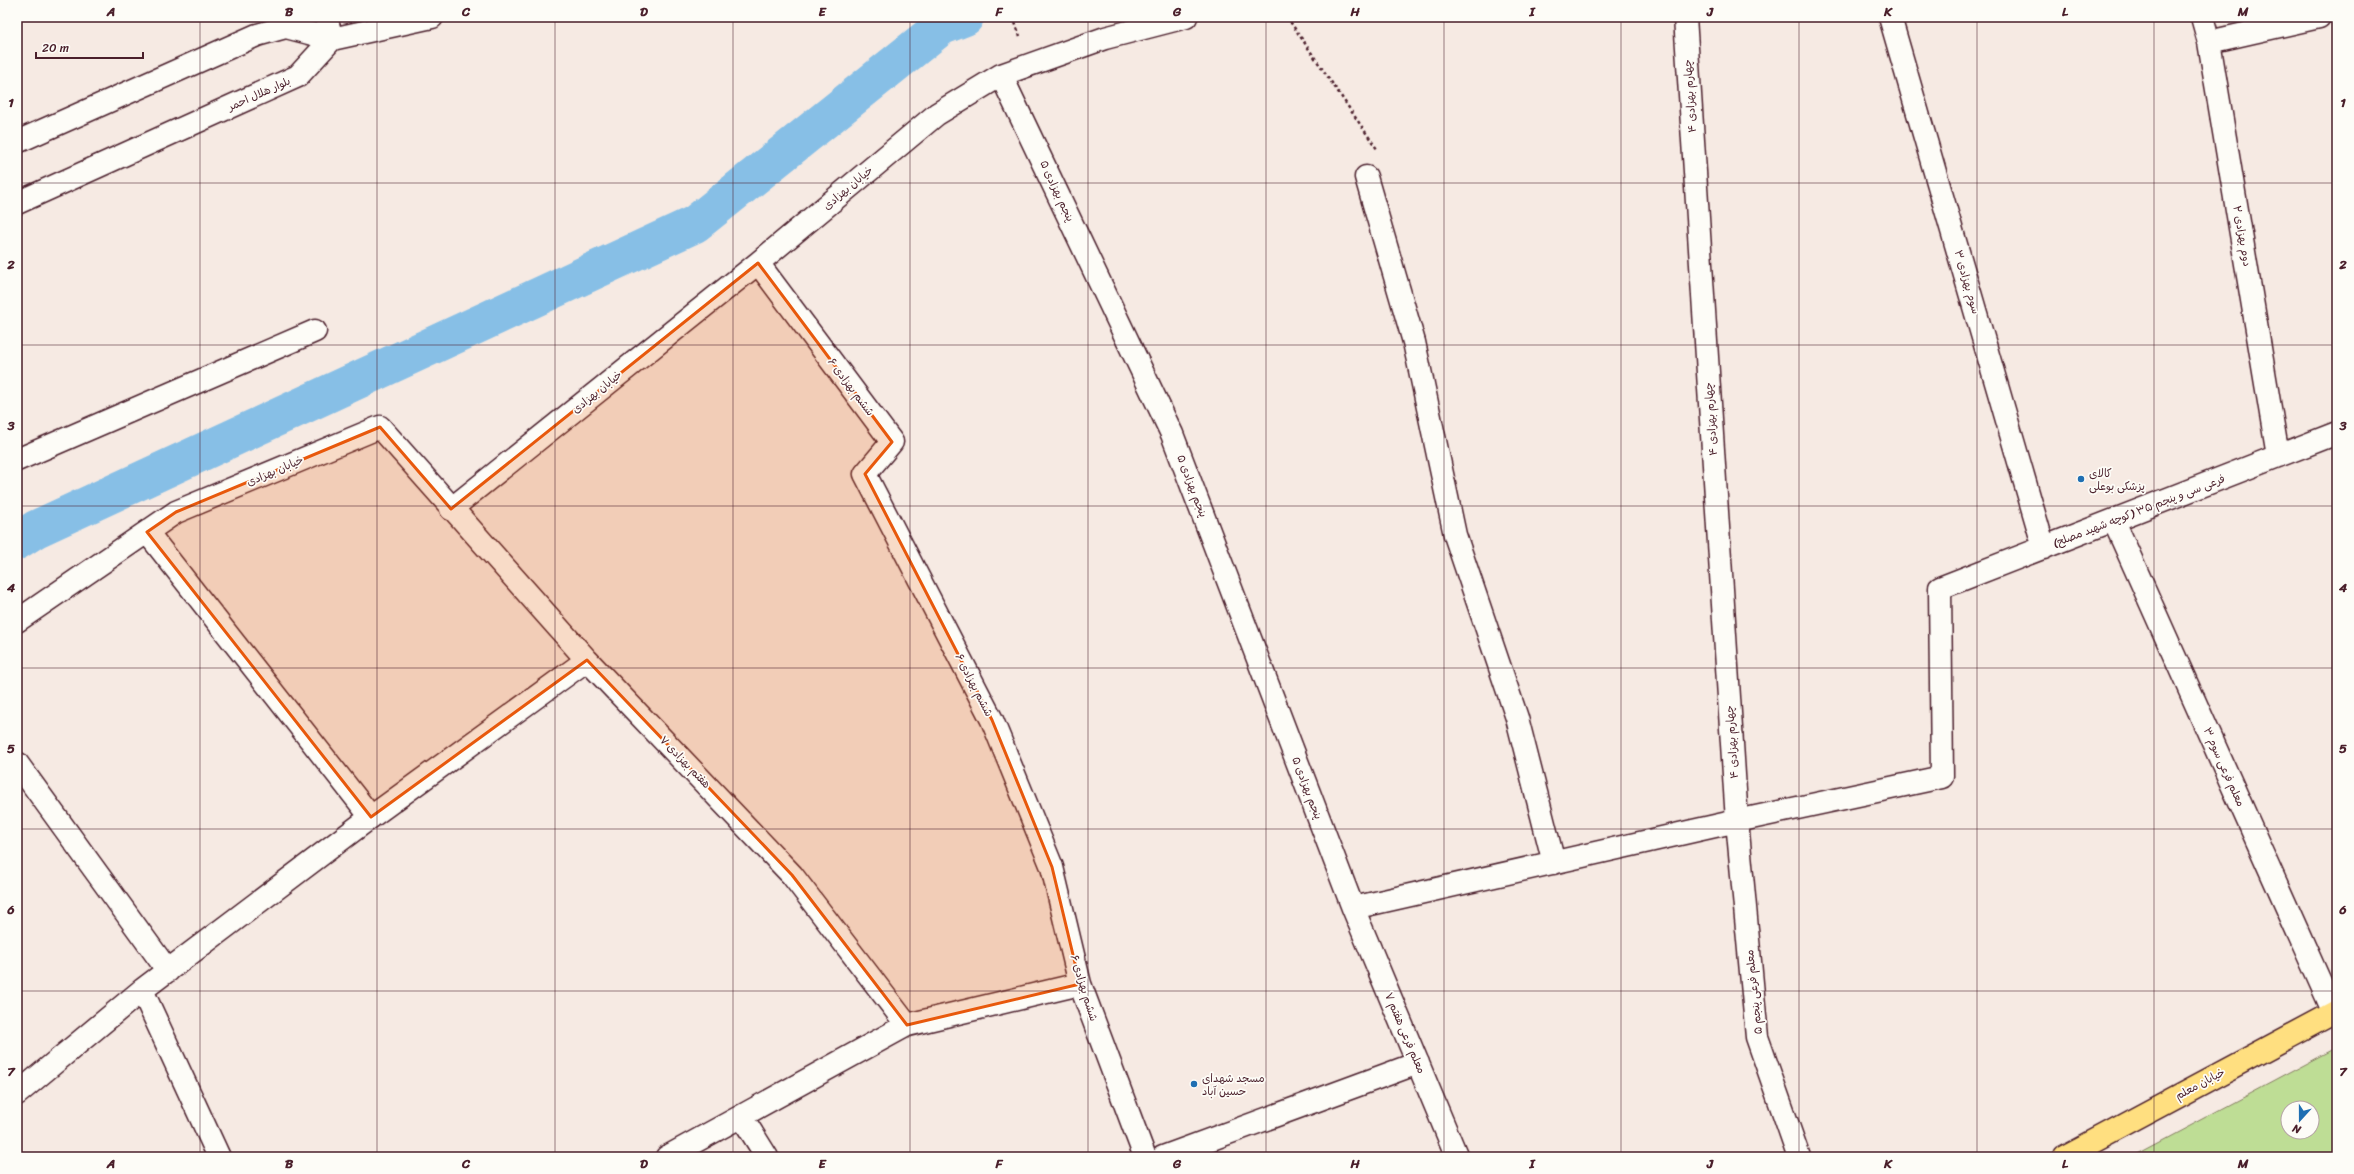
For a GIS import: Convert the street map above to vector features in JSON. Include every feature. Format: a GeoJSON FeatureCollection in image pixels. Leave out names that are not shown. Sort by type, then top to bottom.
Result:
{"type":"FeatureCollection","features":[{"type":"Feature","properties":{"kind":"main road","name":"خیابان معلم"},"geometry":{"type":"LineString","coordinates":[[2064,1157],[2336,1012]]}},
{"type":"Feature","properties":{"kind":"street"},"geometry":{"type":"LineString","coordinates":[[326,17],[332,39]]}},
{"type":"Feature","properties":{"kind":"street"},"geometry":{"type":"LineString","coordinates":[[17,142],[257,35],[286,27],[332,39],[432,17]]}},
{"type":"Feature","properties":{"kind":"street","name":"خیابان بهزادی"},"geometry":{"type":"LineString","coordinates":[[17,622],[176,512],[380,427],[451,509],[758,263],[937,114],[1002,75],[1105,38],[1186,17]]}},
{"type":"Feature","properties":{"kind":"street","name":"چهارم بهزادی ۴"},"geometry":{"type":"LineString","coordinates":[[1685,17],[1737,821]]}},
{"type":"Feature","properties":{"kind":"street","name":"سوم بهزادی ۳"},"geometry":{"type":"LineString","coordinates":[[1890,17],[2044,548]]}},
{"type":"Feature","properties":{"kind":"street","name":"دوم بهزادی ۲"},"geometry":{"type":"LineString","coordinates":[[2202,17],[2209,42],[2278,456]]}},
{"type":"Feature","properties":{"kind":"street"},"geometry":{"type":"LineString","coordinates":[[2209,42],[2319,17]]}},
{"type":"Feature","properties":{"kind":"street","name":"بلوار هلال احمر"},"geometry":{"type":"LineString","coordinates":[[17,203],[298,76],[332,39]]}},
{"type":"Feature","properties":{"kind":"street","name":"پنجم بهزادی ۵"},"geometry":{"type":"LineString","coordinates":[[1002,75],[1172,434],[1353,908]]}},
{"type":"Feature","properties":{"kind":"street"},"geometry":{"type":"LineString","coordinates":[[1366,178],[1414,342],[1455,535],[1516,718],[1554,863]]}},
{"type":"Feature","properties":{"kind":"street","name":"ششم بهزادی ۶"},"geometry":{"type":"LineString","coordinates":[[758,263],[892,442],[865,474],[992,720],[1052,867],[1080,984],[1145,1157]]}},
{"type":"Feature","properties":{"kind":"street"},"geometry":{"type":"LineString","coordinates":[[17,460],[315,331]]}},
{"type":"Feature","properties":{"kind":"street","name":"فرعی سی و پنجم ۳۵ (کوچه شهید مصلح)"},"geometry":{"type":"LineString","coordinates":[[1737,821],[1942,777],[1940,588],[2337,433]]}},
{"type":"Feature","properties":{"kind":"street","name":"هفتم بهزادی ۷"},"geometry":{"type":"LineString","coordinates":[[451,509],[587,660],[792,876],[907,1025]]}},
{"type":"Feature","properties":{"kind":"street","name":"معلم فرعی سوم ۳"},"geometry":{"type":"LineString","coordinates":[[2114,521],[2336,1012]]}},
{"type":"Feature","properties":{"kind":"street"},"geometry":{"type":"LineString","coordinates":[[147,532],[371,817]]}},
{"type":"Feature","properties":{"kind":"street"},"geometry":{"type":"LineString","coordinates":[[17,1094],[142,990],[371,817],[587,660]]}},
{"type":"Feature","properties":{"kind":"street"},"geometry":{"type":"LineString","coordinates":[[17,763],[168,971]]}},
{"type":"Feature","properties":{"kind":"street"},"geometry":{"type":"LineString","coordinates":[[1353,908],[1737,821]]}},
{"type":"Feature","properties":{"kind":"street","name":"معلم فرعی پنجم ۵"},"geometry":{"type":"LineString","coordinates":[[1737,821],[1757,1037],[1800,1157]]}},
{"type":"Feature","properties":{"kind":"street","name":"معلم فرعی هفتم ۷"},"geometry":{"type":"LineString","coordinates":[[1353,908],[1457,1157]]}},
{"type":"Feature","properties":{"kind":"street"},"geometry":{"type":"LineString","coordinates":[[667,1157],[907,1025],[1080,984]]}},
{"type":"Feature","properties":{"kind":"street"},"geometry":{"type":"LineString","coordinates":[[142,990],[219,1157]]}},
{"type":"Feature","properties":{"kind":"street"},"geometry":{"type":"LineString","coordinates":[[1163,1157],[1418,1063]]}},
{"type":"Feature","properties":{"kind":"street"},"geometry":{"type":"LineString","coordinates":[[742,1117],[767,1157]]}},
{"type":"Feature","properties":{"kind":"path"},"geometry":{"type":"LineString","coordinates":[[1288,17],[1384,158],[1366,178]]}},
{"type":"Feature","properties":{"kind":"highlighted area"},"geometry":{"type":"Polygon","coordinates":[[[758,263],[892,442],[865,474],[992,720],[1052,867],[1080,984],[907,1025],[792,875],[587,660],[371,817],[147,532],[176,512],[380,427],[451,509],[758,263]]]}},
{"type":"Feature","properties":{"kind":"green space"},"geometry":{"type":"Polygon","coordinates":[[[2337,1047],[2337,1157],[2131,1157],[2337,1047]]]}},
{"type":"Feature","properties":{"kind":"waterway"},"geometry":{"type":"LineString","coordinates":[[17,541],[36,529],[695,224],[942,26],[965,17]]}},
{"type":"Feature","properties":{"kind":"place","name":"کالای پزشکی بوعلی"},"geometry":{"type":"Point","coordinates":[2081,479]}},
{"type":"Feature","properties":{"kind":"place","name":"مسجد شهدای حسین آباد"},"geometry":{"type":"Point","coordinates":[1194,1084]}}]}
